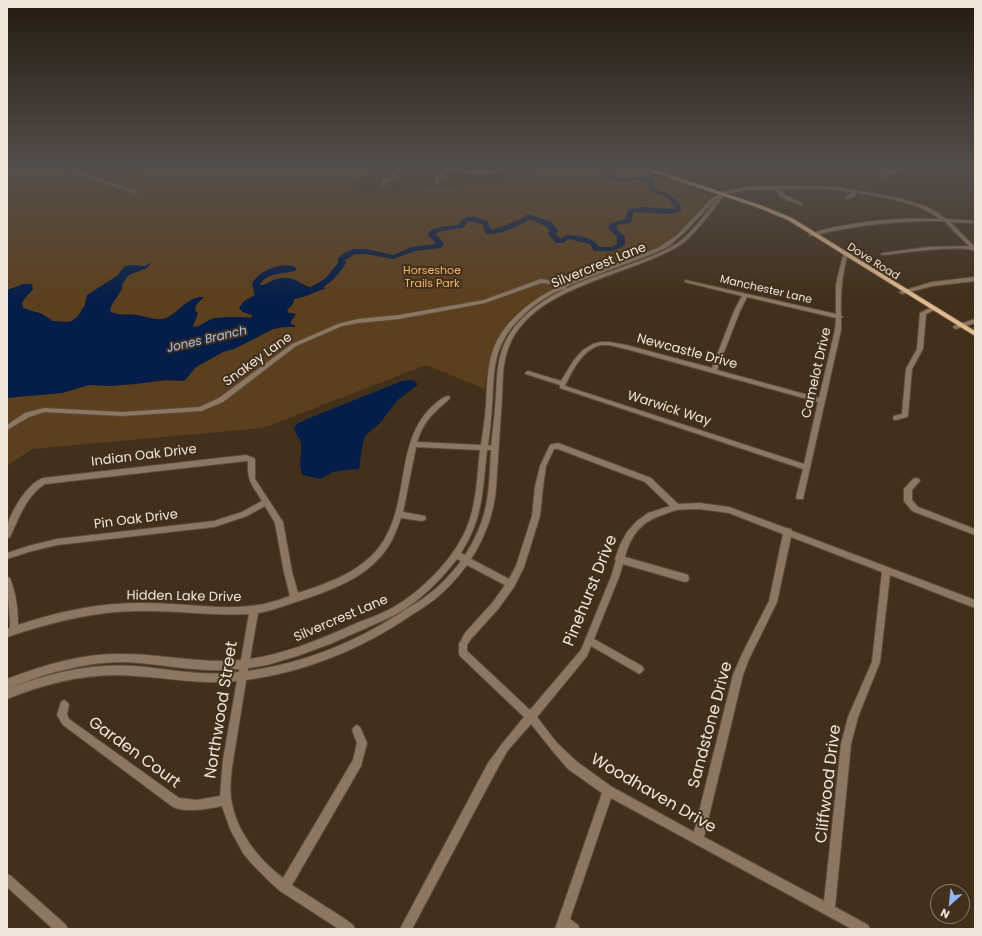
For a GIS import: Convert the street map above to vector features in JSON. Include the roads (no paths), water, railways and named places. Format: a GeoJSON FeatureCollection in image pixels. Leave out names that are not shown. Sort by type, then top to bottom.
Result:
{"type":"FeatureCollection","features":[{"type":"Feature","properties":{"kind":"main road","name":"Dove Road"},"geometry":{"type":"LineString","coordinates":[[764,212],[813,234],[959,326],[975,334]]}},
{"type":"Feature","properties":{"kind":"main road","name":"Dove Road"},"geometry":{"type":"LineString","coordinates":[[959,326],[975,339]]}},
{"type":"Feature","properties":{"kind":"street","name":"Silvercrest Lane"},"geometry":{"type":"LineString","coordinates":[[7,684],[24,676],[62,666],[105,658],[124,658],[215,665],[245,663],[279,657],[329,640],[386,615],[402,606],[439,575],[455,554],[470,528],[482,489],[492,367],[498,344],[511,325],[526,309],[542,297],[563,288],[662,254],[676,246],[689,235],[708,212]]}},
{"type":"Feature","properties":{"kind":"street"},"geometry":{"type":"LineString","coordinates":[[933,212],[946,221],[974,249]]}},
{"type":"Feature","properties":{"kind":"street"},"geometry":{"type":"LineString","coordinates":[[813,234],[842,227],[898,220],[975,222]]}},
{"type":"Feature","properties":{"kind":"street"},"geometry":{"type":"LineString","coordinates":[[883,254],[913,250],[974,249]]}},
{"type":"Feature","properties":{"kind":"street","name":"Camelot Drive"},"geometry":{"type":"LineString","coordinates":[[800,497],[838,330],[840,317],[838,295],[840,272],[846,255]]}},
{"type":"Feature","properties":{"kind":"street"},"geometry":{"type":"LineString","coordinates":[[904,292],[932,284],[975,279]]}},
{"type":"Feature","properties":{"kind":"street","name":"Snakey Lane"},"geometry":{"type":"LineString","coordinates":[[7,428],[27,415],[44,410],[122,414],[201,408],[221,400],[294,345],[340,325],[358,321],[400,317],[485,301],[541,281],[552,282],[563,288]]}},
{"type":"Feature","properties":{"kind":"street","name":"Manchester Lane"},"geometry":{"type":"LineString","coordinates":[[688,281],[840,317]]}},
{"type":"Feature","properties":{"kind":"street","name":"Silvercrest Lane"},"geometry":{"type":"LineString","coordinates":[[7,694],[46,679],[82,672],[120,670],[181,677],[215,678],[243,677],[287,668],[343,648],[378,631],[440,591],[475,545],[488,515],[492,493],[500,366],[505,349],[519,326],[532,312],[563,288]]}},
{"type":"Feature","properties":{"kind":"street"},"geometry":{"type":"LineString","coordinates":[[714,370],[737,311],[746,295]]}},
{"type":"Feature","properties":{"kind":"street"},"geometry":{"type":"LineString","coordinates":[[896,418],[905,415],[909,369],[920,349],[923,313],[932,309]]}},
{"type":"Feature","properties":{"kind":"street"},"geometry":{"type":"LineString","coordinates":[[959,326],[975,321]]}},
{"type":"Feature","properties":{"kind":"street","name":"Newcastle Drive"},"geometry":{"type":"LineString","coordinates":[[563,384],[585,352],[595,345],[600,344],[623,347],[714,370],[822,401]]}},
{"type":"Feature","properties":{"kind":"street","name":"Warwick Way"},"geometry":{"type":"LineString","coordinates":[[528,373],[563,384],[562,386],[806,467]]}},
{"type":"Feature","properties":{"kind":"street","name":"Hidden Lake Drive"},"geometry":{"type":"LineString","coordinates":[[10,632],[42,622],[104,609],[125,607],[156,607],[235,612],[254,610],[329,586],[354,574],[369,563],[387,542],[399,515],[413,444],[421,423],[434,408],[447,398]]}},
{"type":"Feature","properties":{"kind":"street"},"geometry":{"type":"LineString","coordinates":[[413,444],[495,448]]}},
{"type":"Feature","properties":{"kind":"street"},"geometry":{"type":"LineString","coordinates":[[455,554],[511,584],[520,567],[532,532],[536,516],[542,473],[549,450],[553,446],[558,446],[648,480],[676,507]]}},
{"type":"Feature","properties":{"kind":"street","name":"Indian Oak Drive"},"geometry":{"type":"LineString","coordinates":[[7,535],[27,495],[39,483],[51,479],[241,458],[252,460],[252,479],[266,502]]}},
{"type":"Feature","properties":{"kind":"street"},"geometry":{"type":"LineString","coordinates":[[916,481],[908,489],[908,501],[915,510],[975,532]]}},
{"type":"Feature","properties":{"kind":"street"},"geometry":{"type":"LineString","coordinates":[[266,502],[279,522],[288,572],[295,598]]}},
{"type":"Feature","properties":{"kind":"street","name":"Pin Oak Drive"},"geometry":{"type":"LineString","coordinates":[[7,556],[57,542],[214,524],[244,514],[266,502]]}},
{"type":"Feature","properties":{"kind":"street","name":"Pinehurst Drive"},"geometry":{"type":"LineString","coordinates":[[406,929],[492,767],[505,747],[578,662],[590,641],[615,577],[624,545],[630,534],[640,523],[651,515],[676,507],[699,506],[729,510],[788,531],[975,604]]}},
{"type":"Feature","properties":{"kind":"street"},"geometry":{"type":"LineString","coordinates":[[399,515],[422,518]]}},
{"type":"Feature","properties":{"kind":"street","name":"Sandstone Drive"},"geometry":{"type":"LineString","coordinates":[[698,838],[738,675],[745,657],[773,602],[788,531]]}},
{"type":"Feature","properties":{"kind":"street"},"geometry":{"type":"LineString","coordinates":[[619,560],[685,578]]}},
{"type":"Feature","properties":{"kind":"street","name":"Cliffwood Drive"},"geometry":{"type":"LineString","coordinates":[[829,909],[846,744],[853,717],[876,662],[886,570]]}},
{"type":"Feature","properties":{"kind":"street"},"geometry":{"type":"LineString","coordinates":[[7,581],[15,614],[10,632]]}},
{"type":"Feature","properties":{"kind":"street","name":"Woodhaven Drive"},"geometry":{"type":"LineString","coordinates":[[511,584],[496,605],[468,636],[463,644],[463,653],[531,717],[554,746],[572,765],[608,791],[698,838],[864,929]]}},
{"type":"Feature","properties":{"kind":"street","name":"Northwood Street"},"geometry":{"type":"LineString","coordinates":[[254,610],[228,760],[226,800],[235,828],[249,851],[284,887],[349,929]]}},
{"type":"Feature","properties":{"kind":"street"},"geometry":{"type":"LineString","coordinates":[[590,641],[639,669]]}},
{"type":"Feature","properties":{"kind":"street","name":"Garden Court"},"geometry":{"type":"LineString","coordinates":[[64,705],[62,715],[66,722],[177,803],[197,806],[226,800]]}},
{"type":"Feature","properties":{"kind":"street"},"geometry":{"type":"LineString","coordinates":[[284,887],[357,762],[362,743],[357,730]]}},
{"type":"Feature","properties":{"kind":"street"},"geometry":{"type":"LineString","coordinates":[[574,929],[562,926],[608,791]]}},
{"type":"Feature","properties":{"kind":"street"},"geometry":{"type":"LineString","coordinates":[[8,883],[62,929]]}},
{"type":"Feature","properties":{"kind":"water"},"geometry":{"type":"Polygon","coordinates":[[[151,262],[147,268],[129,275],[122,284],[121,290],[111,306],[111,312],[163,319],[171,316],[193,299],[204,297],[196,305],[195,311],[198,313],[193,326],[194,327],[216,318],[251,318],[253,315],[243,312],[239,308],[243,302],[255,295],[252,284],[255,279],[265,271],[288,265],[294,266],[297,270],[267,277],[260,285],[264,285],[277,279],[288,278],[311,288],[318,285],[326,288],[294,299],[293,304],[287,310],[289,313],[296,314],[290,323],[296,327],[282,327],[273,329],[234,349],[223,352],[196,367],[183,381],[164,380],[109,386],[89,385],[62,393],[7,398],[7,290],[23,284],[32,284],[33,289],[22,302],[23,308],[42,314],[53,321],[67,322],[72,321],[78,316],[85,305],[87,295],[117,276],[124,267],[130,265],[145,266],[151,262]]]}},
{"type":"Feature","properties":{"kind":"water"},"geometry":{"type":"Polygon","coordinates":[[[412,380],[418,384],[398,400],[379,424],[366,435],[363,442],[359,469],[333,472],[320,479],[303,475],[300,467],[301,444],[294,429],[297,424],[402,381],[412,380]]]}},
{"type":"Feature","properties":{"kind":"waterway","name":"Jones Branch"},"geometry":{"type":"LineString","coordinates":[[307,291],[328,281],[342,263],[341,260],[347,254],[366,251],[393,257],[422,247],[438,246],[440,243],[432,235],[432,233],[440,229],[461,227],[466,219],[471,218],[485,223],[489,232],[493,232],[522,222],[528,216],[548,224],[554,230],[552,234],[559,241],[563,241],[566,237],[585,240],[594,244],[597,249],[613,249],[621,245],[621,237],[613,229],[613,224],[628,221],[631,212]]}},
{"type":"Feature","properties":{"kind":"waterway","name":"Jones Branch"},"geometry":{"type":"LineString","coordinates":[[664,212],[674,212]]}},
{"type":"Feature","properties":{"kind":"park label","name":"Horseshoe Trails Park"},"geometry":{"type":"Point","coordinates":[432,277]}}]}
